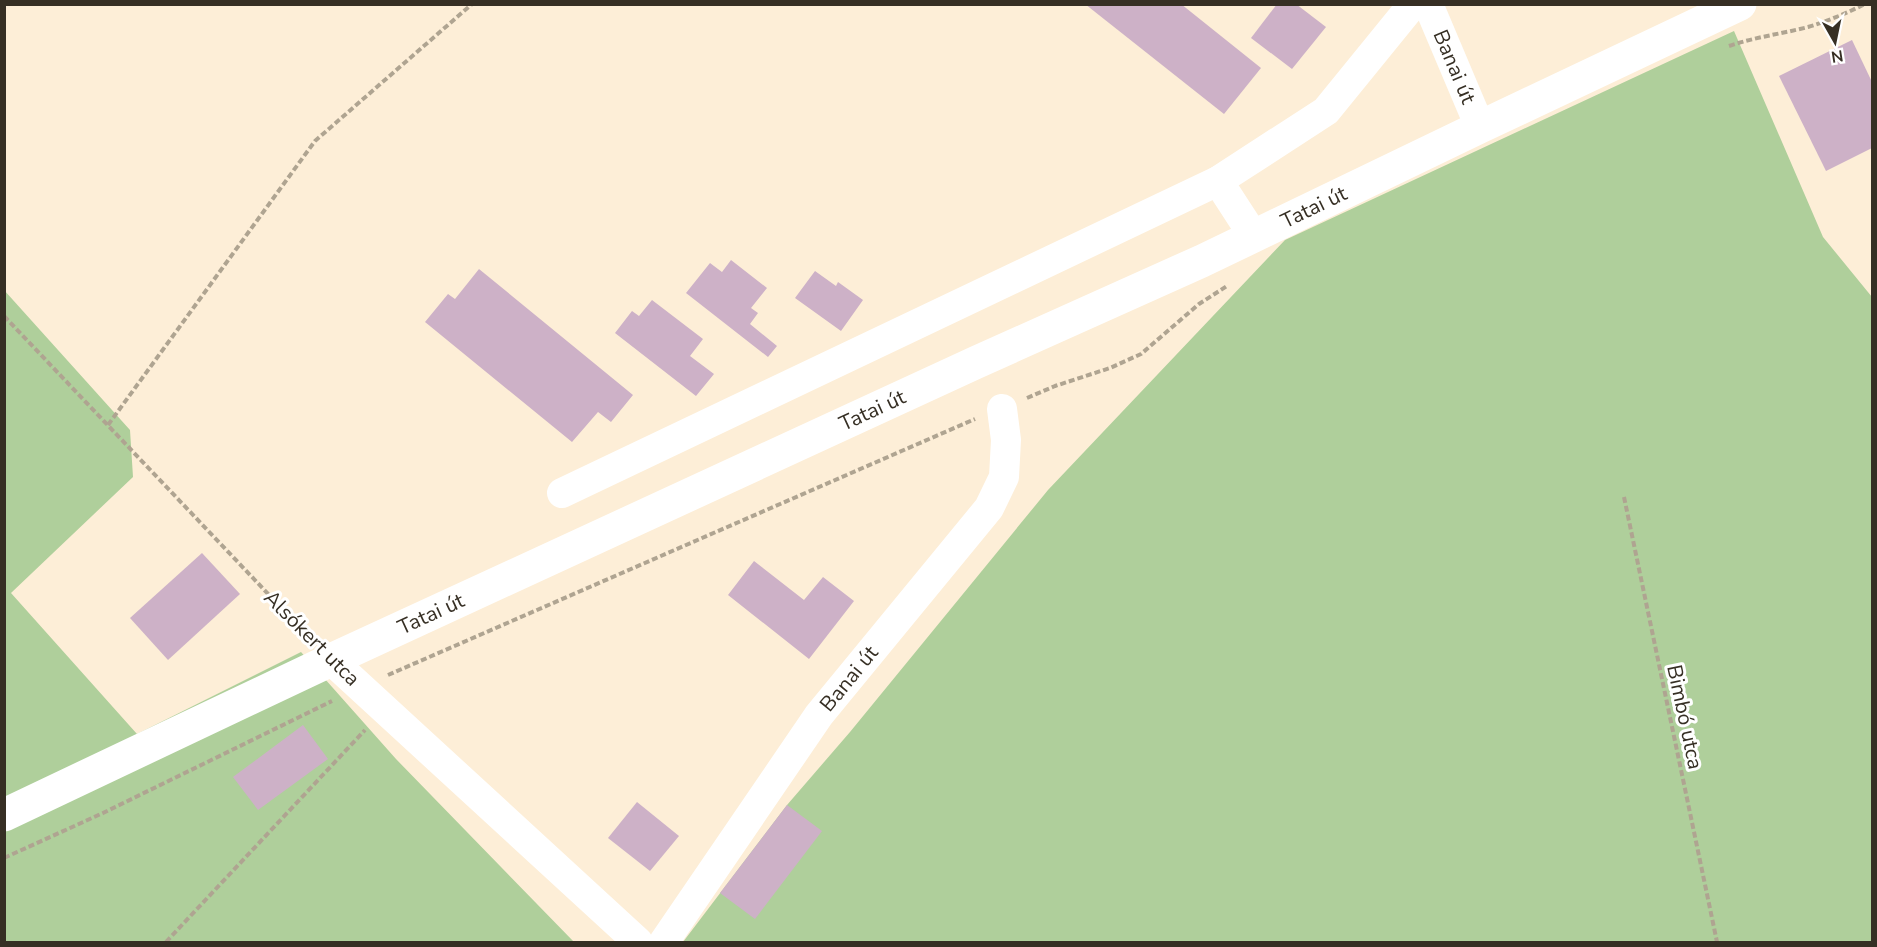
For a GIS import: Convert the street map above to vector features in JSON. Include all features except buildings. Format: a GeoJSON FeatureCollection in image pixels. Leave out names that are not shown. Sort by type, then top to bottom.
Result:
{"type":"FeatureCollection","features":[{"type":"Feature","properties":{"kind":"street"},"geometry":{"type":"LineString","coordinates":[[562,493],[1218,181],[1326,111],[1413,4]]}},
{"type":"Feature","properties":{"kind":"street","name":"Banai út"},"geometry":{"type":"LineString","coordinates":[[1428,4],[1480,127]]}},
{"type":"Feature","properties":{"kind":"street","name":"Tatai út"},"geometry":{"type":"LineString","coordinates":[[4,815],[331,660],[1202,261],[1740,4]]}},
{"type":"Feature","properties":{"kind":"street"},"geometry":{"type":"LineString","coordinates":[[1218,181],[1253,235]]}},
{"type":"Feature","properties":{"kind":"street","name":"Banai út"},"geometry":{"type":"LineString","coordinates":[[664,942],[819,715],[989,508],[1004,477],[1006,440],[1002,408]]}},
{"type":"Feature","properties":{"kind":"street","name":"Alsókert utca"},"geometry":{"type":"LineString","coordinates":[[331,660],[638,942]]}},
{"type":"Feature","properties":{"kind":"path"},"geometry":{"type":"LineString","coordinates":[[108,424],[315,141],[472,4]]}},
{"type":"Feature","properties":{"kind":"path"},"geometry":{"type":"LineString","coordinates":[[1721,49],[1753,38],[1807,27],[1840,16],[1865,4]]}},
{"type":"Feature","properties":{"kind":"path"},"geometry":{"type":"LineString","coordinates":[[4,858],[103,813],[360,687],[1002,408],[1055,386],[1110,368],[1141,354],[1199,304],[1233,282]]}},
{"type":"Feature","properties":{"kind":"path","name":"Alsókert utca"},"geometry":{"type":"LineString","coordinates":[[4,316],[331,660]]}},
{"type":"Feature","properties":{"kind":"path","name":"Bimbó utca"},"geometry":{"type":"LineString","coordinates":[[1624,497],[1717,942]]}},
{"type":"Feature","properties":{"kind":"path"},"geometry":{"type":"LineString","coordinates":[[166,942],[384,710]]}},
{"type":"Feature","properties":{"kind":"green space"},"geometry":{"type":"Polygon","coordinates":[[[1734,31],[1823,237],[1872,297],[1872,942],[683,942],[787,805],[850,732],[1048,490],[1285,240],[1734,31]]]}},
{"type":"Feature","properties":{"kind":"green space"},"geometry":{"type":"Polygon","coordinates":[[[4,290],[130,430],[133,477],[11,593],[137,734],[301,652],[396,759],[574,942],[5,942],[4,290]]]}}]}
